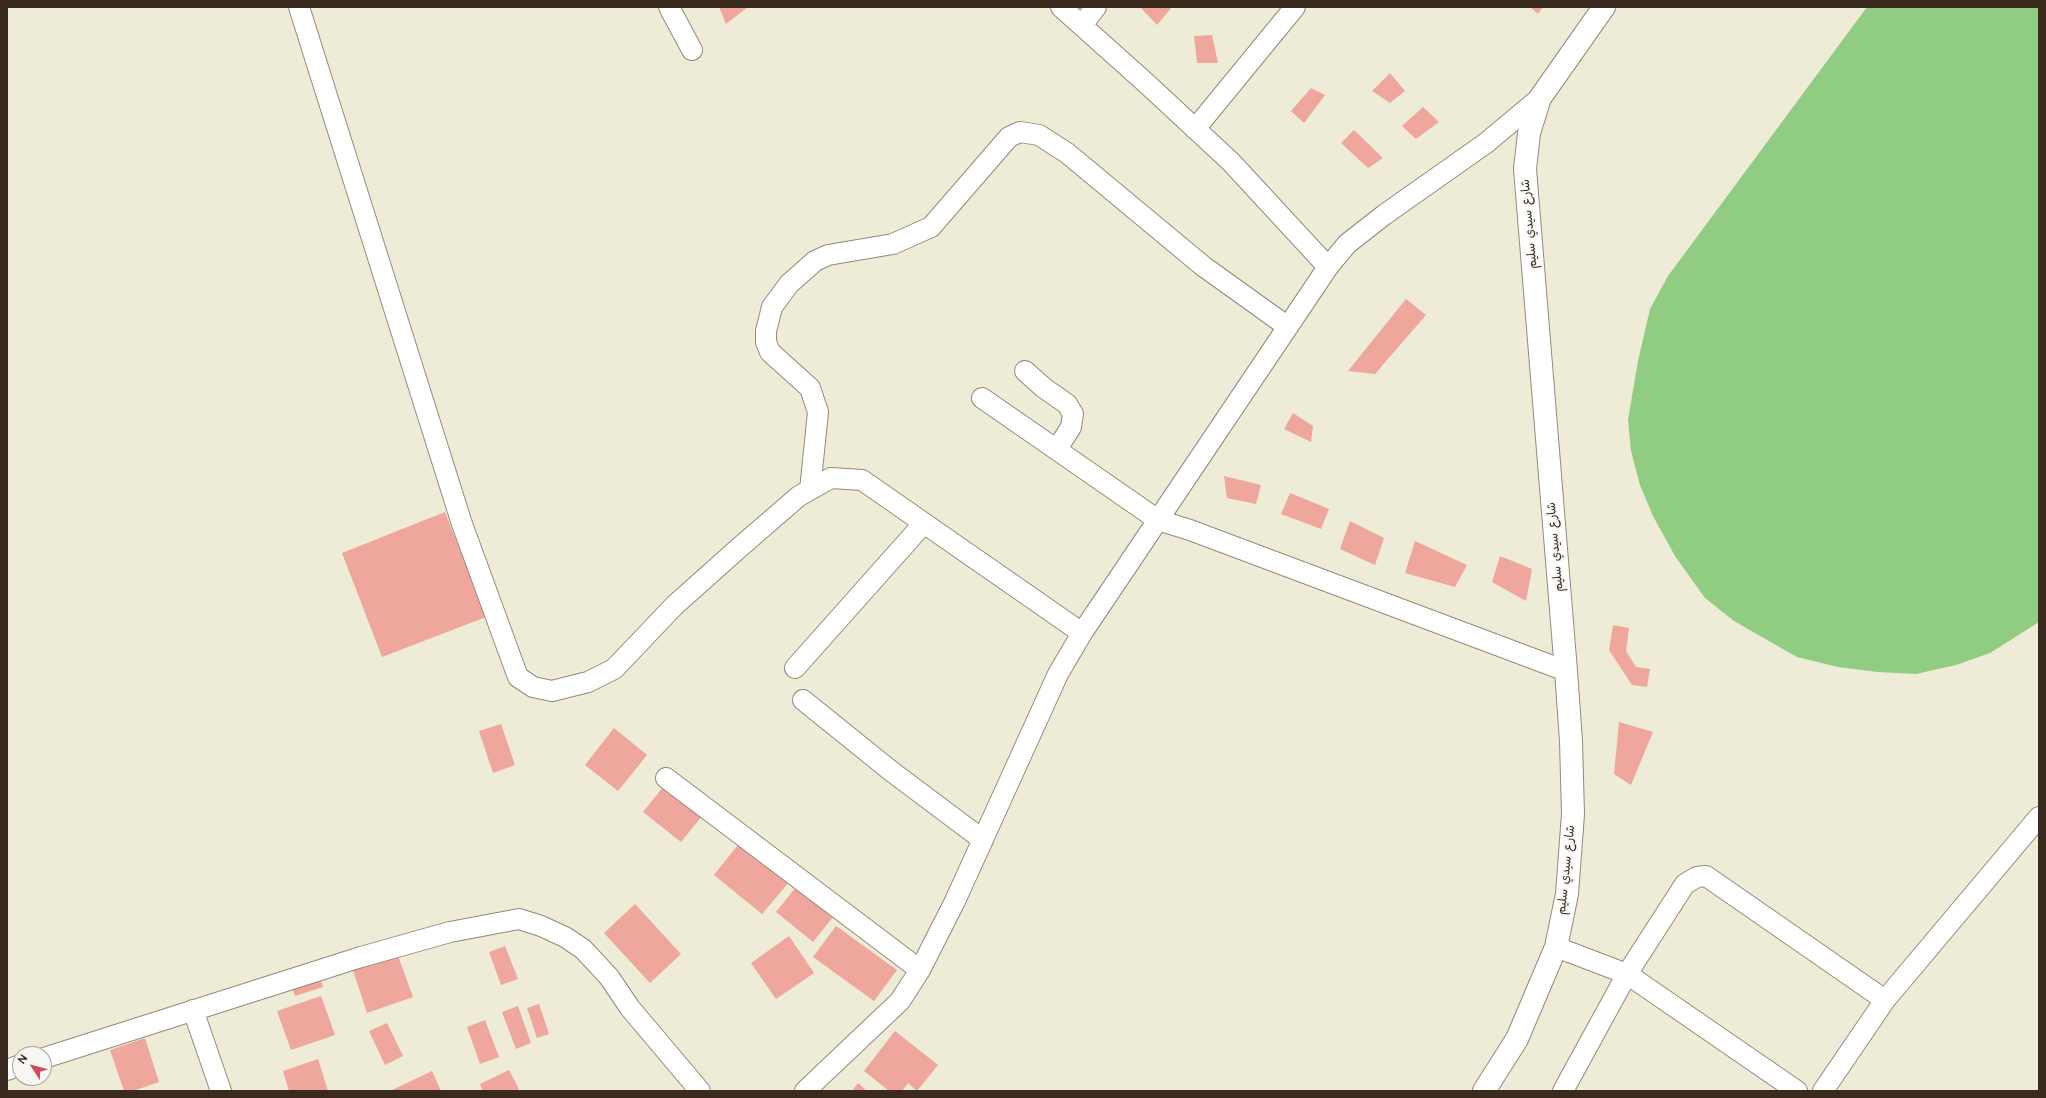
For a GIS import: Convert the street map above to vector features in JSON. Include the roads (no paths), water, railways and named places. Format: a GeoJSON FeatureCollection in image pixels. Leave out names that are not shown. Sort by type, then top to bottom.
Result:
{"type":"FeatureCollection","features":[{"type":"Feature","properties":{"kind":"main road","name":"شارع سيدي سليم"},"geometry":{"type":"LineString","coordinates":[[1484,1091],[1516,1039],[1556,947],[1567,894],[1573,814],[1571,741],[1525,169],[1529,134],[1540,98],[1604,7]]}},
{"type":"Feature","properties":{"kind":"street"},"geometry":{"type":"LineString","coordinates":[[299,7],[462,524],[518,677],[533,687],[552,691],[588,682],[614,669],[681,600],[799,496],[831,478],[862,480],[1082,633]]}},
{"type":"Feature","properties":{"kind":"street"},"geometry":{"type":"LineString","coordinates":[[669,7],[692,50]]}},
{"type":"Feature","properties":{"kind":"street"},"geometry":{"type":"LineString","coordinates":[[1061,7],[1231,162],[1328,267]]}},
{"type":"Feature","properties":{"kind":"street"},"geometry":{"type":"LineString","coordinates":[[1082,25],[1096,7]]}},
{"type":"Feature","properties":{"kind":"street"},"geometry":{"type":"LineString","coordinates":[[1196,129],[1295,7]]}},
{"type":"Feature","properties":{"kind":"street"},"geometry":{"type":"LineString","coordinates":[[805,1091],[900,1001],[920,970],[955,901],[1058,674],[1082,633],[1328,267],[1353,239],[1384,214],[1486,143],[1540,98]]}},
{"type":"Feature","properties":{"kind":"street"},"geometry":{"type":"LineString","coordinates":[[810,490],[818,412],[810,388],[770,352],[766,342],[766,331],[772,307],[789,284],[815,261],[828,255],[893,244],[931,227],[1009,137],[1020,132],[1038,135],[1067,153],[1203,266],[1288,327]]}},
{"type":"Feature","properties":{"kind":"street"},"geometry":{"type":"LineString","coordinates":[[1025,371],[1044,388],[1066,404],[1073,414],[1071,427],[1057,449]]}},
{"type":"Feature","properties":{"kind":"street"},"geometry":{"type":"LineString","coordinates":[[982,398],[1158,520],[1190,530],[1566,670]]}},
{"type":"Feature","properties":{"kind":"street"},"geometry":{"type":"LineString","coordinates":[[795,668],[924,523]]}},
{"type":"Feature","properties":{"kind":"street"},"geometry":{"type":"LineString","coordinates":[[803,700],[891,771],[983,840]]}},
{"type":"Feature","properties":{"kind":"street"},"geometry":{"type":"LineString","coordinates":[[666,778],[920,970]]}},
{"type":"Feature","properties":{"kind":"street"},"geometry":{"type":"LineString","coordinates":[[1823,1091],[1886,1000],[2039,817]]}},
{"type":"Feature","properties":{"kind":"street"},"geometry":{"type":"LineString","coordinates":[[1563,1091],[1627,974],[1685,884],[1697,877],[1706,876],[1886,1000]]}},
{"type":"Feature","properties":{"kind":"street"},"geometry":{"type":"LineString","coordinates":[[52,1055],[361,957],[450,932],[519,919],[541,926],[565,937],[583,949],[609,977],[630,1008],[700,1091]]}},
{"type":"Feature","properties":{"kind":"street"},"geometry":{"type":"LineString","coordinates":[[1556,947],[1627,974],[1797,1091]]}},
{"type":"Feature","properties":{"kind":"street"},"geometry":{"type":"LineString","coordinates":[[193,1010],[221,1091]]}}]}
